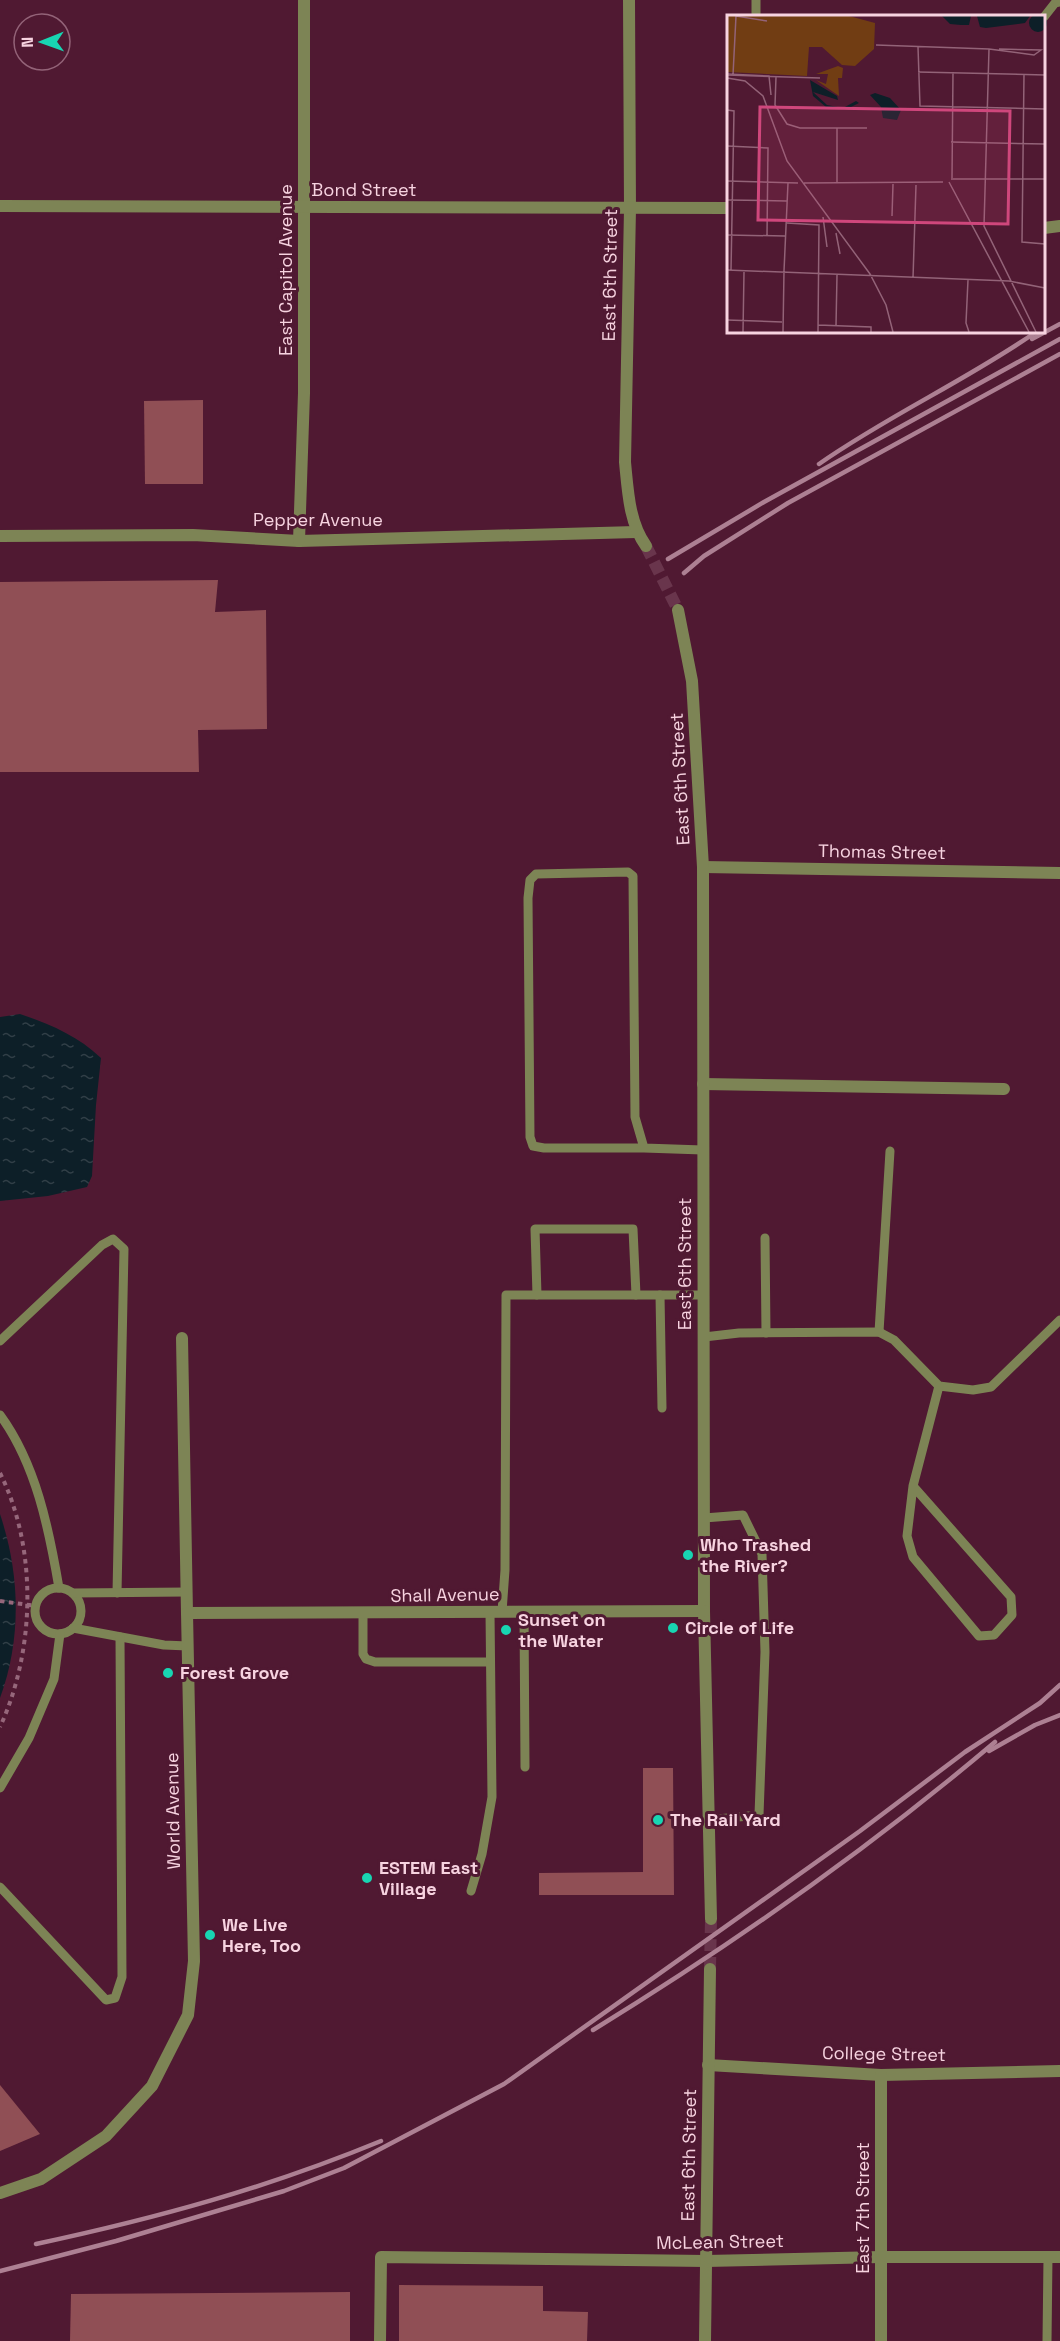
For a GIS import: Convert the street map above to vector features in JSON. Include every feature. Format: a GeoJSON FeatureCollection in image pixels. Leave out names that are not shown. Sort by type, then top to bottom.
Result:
{"type":"FeatureCollection","features":[{"type":"Feature","properties":{"kind":"street","name":"East Capitol Avenue"},"geometry":{"type":"LineString","coordinates":[[299,541],[304,393],[304,0]]}},
{"type":"Feature","properties":{"kind":"street","name":"East 6th Street"},"geometry":{"type":"LineString","coordinates":[[628,0],[630,209],[625,462],[636,532],[646,546]]}},
{"type":"Feature","properties":{"kind":"street","name":"Bond Street"},"geometry":{"type":"LineString","coordinates":[[0,206],[727,208]]}},
{"type":"Feature","properties":{"kind":"street"},"geometry":{"type":"LineString","coordinates":[[1045,228],[1060,226]]}},
{"type":"Feature","properties":{"kind":"street","name":"Pepper Avenue"},"geometry":{"type":"LineString","coordinates":[[0,536],[193,535],[299,541],[636,532]]}},
{"type":"Feature","properties":{"kind":"street","name":"East 6th Street"},"geometry":{"type":"LineString","coordinates":[[678,610],[692,681],[703,867],[704,1611],[711,1919]]}},
{"type":"Feature","properties":{"kind":"street","name":"Thomas Street"},"geometry":{"type":"LineString","coordinates":[[703,867],[1060,873]]}},
{"type":"Feature","properties":{"kind":"street"},"geometry":{"type":"LineString","coordinates":[[703,1084],[1004,1089]]}},
{"type":"Feature","properties":{"kind":"street","name":"World Avenue"},"geometry":{"type":"LineString","coordinates":[[0,2193],[41,2179],[106,2136],[152,2086],[188,2014],[194,1961],[182,1338]]}},
{"type":"Feature","properties":{"kind":"street","name":"Shall Avenue"},"geometry":{"type":"LineString","coordinates":[[188,1613],[704,1611]]}},
{"type":"Feature","properties":{"kind":"street","name":"East 6th Street"},"geometry":{"type":"LineString","coordinates":[[705,2341],[710,1969]]}},
{"type":"Feature","properties":{"kind":"street","name":"College Street"},"geometry":{"type":"LineString","coordinates":[[708,2064],[881,2075],[1060,2071]]}},
{"type":"Feature","properties":{"kind":"street","name":"East 7th Street"},"geometry":{"type":"LineString","coordinates":[[881,2075],[881,2341]]}},
{"type":"Feature","properties":{"kind":"street","name":"McLean Street"},"geometry":{"type":"LineString","coordinates":[[380,2341],[381,2258],[706,2261],[881,2257],[1054,2257]]}},
{"type":"Feature","properties":{"kind":"lane"},"geometry":{"type":"LineString","coordinates":[[1045,16],[1060,2]]}},
{"type":"Feature","properties":{"kind":"lane"},"geometry":{"type":"LineString","coordinates":[[644,1148],[635,1117],[633,876],[628,872],[536,873],[530,880],[528,898],[530,1137],[533,1146],[703,1150]]}},
{"type":"Feature","properties":{"kind":"lane"},"geometry":{"type":"LineString","coordinates":[[879,1332],[890,1151]]}},
{"type":"Feature","properties":{"kind":"lane"},"geometry":{"type":"LineString","coordinates":[[537,1295],[536,1229],[633,1229],[636,1295]]}},
{"type":"Feature","properties":{"kind":"lane"},"geometry":{"type":"LineString","coordinates":[[765,1238],[766,1333]]}},
{"type":"Feature","properties":{"kind":"lane"},"geometry":{"type":"LineString","coordinates":[[0,1341],[102,1245],[113,1239],[123,1249],[117,1593]]}},
{"type":"Feature","properties":{"kind":"lane"},"geometry":{"type":"LineString","coordinates":[[471,1891],[482,1854],[492,1797],[490,1662],[496,1612],[506,1295],[702,1295]]}},
{"type":"Feature","properties":{"kind":"lane"},"geometry":{"type":"LineString","coordinates":[[660,1295],[662,1408]]}},
{"type":"Feature","properties":{"kind":"lane"},"geometry":{"type":"LineString","coordinates":[[704,1337],[766,1333],[879,1332],[894,1340],[939,1386],[973,1390],[991,1387],[1060,1320]]}},
{"type":"Feature","properties":{"kind":"lane"},"geometry":{"type":"LineString","coordinates":[[913,1486],[1011,1597],[1012,1615],[994,1635],[979,1636],[913,1557],[907,1536],[913,1486],[939,1386]]}},
{"type":"Feature","properties":{"kind":"lane"},"geometry":{"type":"LineString","coordinates":[[0,1415],[12,1432],[32,1477],[52,1546],[59,1588]]}},
{"type":"Feature","properties":{"kind":"lane"},"geometry":{"type":"LineString","coordinates":[[704,1518],[743,1515],[762,1554],[765,1652],[759,1815],[707,1820]]}},
{"type":"Feature","properties":{"kind":"lane"},"geometry":{"type":"LineString","coordinates":[[73,1593],[79,1602],[81,1615],[73,1628],[60,1634],[47,1631],[39,1624],[29,1605],[42,1595],[59,1588],[73,1593],[187,1593]]}},
{"type":"Feature","properties":{"kind":"lane"},"geometry":{"type":"LineString","coordinates":[[524,1612],[525,1767]]}},
{"type":"Feature","properties":{"kind":"lane"},"geometry":{"type":"LineString","coordinates":[[363,1614],[363,1654],[366,1659],[375,1662],[490,1662]]}},
{"type":"Feature","properties":{"kind":"lane"},"geometry":{"type":"LineString","coordinates":[[73,1628],[164,1645],[188,1646]]}},
{"type":"Feature","properties":{"kind":"lane"},"geometry":{"type":"LineString","coordinates":[[0,1788],[29,1738],[54,1679],[60,1634]]}},
{"type":"Feature","properties":{"kind":"lane"},"geometry":{"type":"LineString","coordinates":[[0,1887],[106,2000],[115,1998],[122,1977],[120,1637]]}},
{"type":"Feature","properties":{"kind":"lane"},"geometry":{"type":"LineString","coordinates":[[1047,2341],[1054,2257]]}},
{"type":"Feature","properties":{"kind":"path"},"geometry":{"type":"LineString","coordinates":[[0,1473],[20,1524],[27,1561],[29,1605],[13,1699],[0,1727]]}},
{"type":"Feature","properties":{"kind":"path"},"geometry":{"type":"LineString","coordinates":[[0,1601],[29,1605]]}},
{"type":"Feature","properties":{"kind":"water"},"geometry":{"type":"Polygon","coordinates":[[[20,1014],[63,1032],[83,1043],[101,1058],[92,1176],[87,1187],[48,1196],[0,1201],[0,1017],[20,1014]]]}},
{"type":"Feature","properties":{"kind":"water"},"geometry":{"type":"Polygon","coordinates":[[[0,1514],[12,1560],[16,1606],[12,1652],[0,1698],[0,1514]]]}},
{"type":"Feature","properties":{"kind":"building"},"geometry":{"type":"Polygon","coordinates":[[[203,400],[203,484],[145,484],[144,401],[203,400]]]}},
{"type":"Feature","properties":{"kind":"building"},"geometry":{"type":"Polygon","coordinates":[[[218,580],[215,612],[266,610],[267,729],[198,730],[199,772],[0,772],[0,582],[218,580]]]}},
{"type":"Feature","properties":{"kind":"building","name":"The Rail Yard"},"geometry":{"type":"Polygon","coordinates":[[[643,1768],[673,1768],[674,1895],[539,1895],[539,1873],[643,1872],[643,1768]]]}},
{"type":"Feature","properties":{"kind":"building"},"geometry":{"type":"Polygon","coordinates":[[[0,2085],[40,2134],[0,2151],[0,2085]]]}},
{"type":"Feature","properties":{"kind":"building"},"geometry":{"type":"Polygon","coordinates":[[[399,2285],[543,2286],[543,2311],[588,2312],[587,2341],[399,2341],[399,2285]]]}},
{"type":"Feature","properties":{"kind":"building"},"geometry":{"type":"Polygon","coordinates":[[[350,2292],[350,2341],[70,2341],[71,2294],[350,2292]]]}},
{"type":"Feature","properties":{"kind":"tunnel"},"geometry":{"type":"LineString","coordinates":[[646,546],[678,610]]}},
{"type":"Feature","properties":{"kind":"tunnel"},"geometry":{"type":"LineString","coordinates":[[710,1969],[711,1919]]}},
{"type":"Feature","properties":{"kind":"railway"},"geometry":{"type":"LineString","coordinates":[[1045,332],[1060,324]]}},
{"type":"Feature","properties":{"kind":"railway"},"geometry":{"type":"LineString","coordinates":[[819,464],[873,429],[983,366],[1034,333]]}},
{"type":"Feature","properties":{"kind":"railway"},"geometry":{"type":"LineString","coordinates":[[1032,339],[1043,333]]}},
{"type":"Feature","properties":{"kind":"railway"},"geometry":{"type":"LineString","coordinates":[[668,559],[764,502],[1060,339]]}},
{"type":"Feature","properties":{"kind":"railway"},"geometry":{"type":"LineString","coordinates":[[684,573],[704,556],[788,503],[1060,354]]}},
{"type":"Feature","properties":{"kind":"railway"},"geometry":{"type":"LineString","coordinates":[[0,2271],[116,2241],[284,2191],[344,2168],[504,2084],[860,1831],[965,1752],[1040,1703],[1060,1685]]}},
{"type":"Feature","properties":{"kind":"railway"},"geometry":{"type":"LineString","coordinates":[[989,1751],[1035,1725],[1060,1715]]}},
{"type":"Feature","properties":{"kind":"railway"},"geometry":{"type":"LineString","coordinates":[[593,2030],[697,1964],[800,1894],[899,1820],[995,1742]]}},
{"type":"Feature","properties":{"kind":"railway"},"geometry":{"type":"LineString","coordinates":[[36,2244],[125,2224],[211,2200],[296,2173],[381,2141]]}},
{"type":"Feature","properties":{"kind":"place","name":"Who Trashed the River?"},"geometry":{"type":"Point","coordinates":[688,1555]}},
{"type":"Feature","properties":{"kind":"place","name":"Circle of Life"},"geometry":{"type":"Point","coordinates":[673,1628]}},
{"type":"Feature","properties":{"kind":"place","name":"Sunset on the Water"},"geometry":{"type":"Point","coordinates":[506,1630]}},
{"type":"Feature","properties":{"kind":"place","name":"Forest Grove"},"geometry":{"type":"Point","coordinates":[168,1673]}},
{"type":"Feature","properties":{"kind":"place","name":"The Rail Yard"},"geometry":{"type":"Point","coordinates":[658,1820]}},
{"type":"Feature","properties":{"kind":"place","name":"ESTEM East Village"},"geometry":{"type":"Point","coordinates":[367,1878]}},
{"type":"Feature","properties":{"kind":"place","name":"We Live Here, Too"},"geometry":{"type":"Point","coordinates":[210,1935]}}]}
